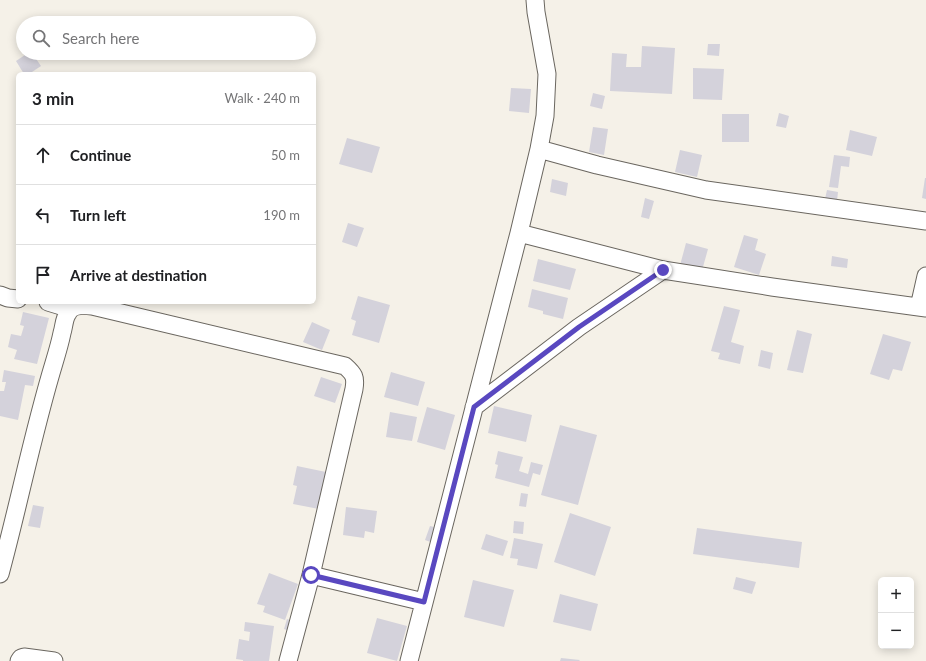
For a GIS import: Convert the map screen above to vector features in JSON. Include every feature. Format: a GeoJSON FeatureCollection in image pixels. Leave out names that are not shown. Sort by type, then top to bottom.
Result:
{"type":"FeatureCollection","features":[{"type":"Feature","properties":{"kind":"street"},"geometry":{"type":"LineString","coordinates":[[408,661],[540,149],[545,116],[547,74],[536,12],[536,0]]}},
{"type":"Feature","properties":{"kind":"street"},"geometry":{"type":"LineString","coordinates":[[540,149],[598,165],[706,190],[926,221]]}},
{"type":"Feature","properties":{"kind":"street"},"geometry":{"type":"LineString","coordinates":[[519,233],[663,270],[772,287],[922,307],[926,276]]}},
{"type":"Feature","properties":{"kind":"street"},"geometry":{"type":"LineString","coordinates":[[474,407],[579,327],[663,270]]}},
{"type":"Feature","properties":{"kind":"street"},"geometry":{"type":"LineString","coordinates":[[0,295],[16,299]]}},
{"type":"Feature","properties":{"kind":"street"},"geometry":{"type":"LineString","coordinates":[[55,304],[71,309]]}},
{"type":"Feature","properties":{"kind":"street"},"geometry":{"type":"LineString","coordinates":[[0,574],[66,316],[71,309],[84,305],[100,308],[345,366],[352,372],[355,380],[354,388],[311,575],[288,661]]}},
{"type":"Feature","properties":{"kind":"street"},"geometry":{"type":"LineString","coordinates":[[311,575],[424,602]]}},
{"type":"Feature","properties":{"kind":"street"},"geometry":{"type":"LineString","coordinates":[[19,661],[24,657],[54,661]]}},
{"type":"Feature","properties":{"kind":"building"},"geometry":{"type":"Polygon","coordinates":[[[708,44],[720,44],[719,56],[707,55],[708,44]]]}},
{"type":"Feature","properties":{"kind":"building"},"geometry":{"type":"Polygon","coordinates":[[[642,46],[675,48],[672,94],[610,91],[612,53],[627,54],[626,67],[641,67],[642,46]]]}},
{"type":"Feature","properties":{"kind":"building"},"geometry":{"type":"Polygon","coordinates":[[[37,60],[41,66],[32,72],[23,72],[16,61],[37,60]]]}},
{"type":"Feature","properties":{"kind":"building"},"geometry":{"type":"Polygon","coordinates":[[[693,68],[724,69],[722,100],[693,99],[693,68]]]}},
{"type":"Feature","properties":{"kind":"building"},"geometry":{"type":"Polygon","coordinates":[[[511,88],[531,89],[529,113],[509,111],[511,88]]]}},
{"type":"Feature","properties":{"kind":"building"},"geometry":{"type":"Polygon","coordinates":[[[593,93],[605,96],[602,109],[590,106],[593,93]]]}},
{"type":"Feature","properties":{"kind":"building"},"geometry":{"type":"Polygon","coordinates":[[[779,113],[789,116],[786,128],[776,126],[779,113]]]}},
{"type":"Feature","properties":{"kind":"building"},"geometry":{"type":"Polygon","coordinates":[[[722,114],[749,114],[749,142],[722,142],[722,114]]]}},
{"type":"Feature","properties":{"kind":"building"},"geometry":{"type":"Polygon","coordinates":[[[593,127],[608,129],[604,155],[589,152],[593,127]]]}},
{"type":"Feature","properties":{"kind":"building"},"geometry":{"type":"Polygon","coordinates":[[[850,130],[877,137],[872,156],[846,150],[850,130]]]}},
{"type":"Feature","properties":{"kind":"building"},"geometry":{"type":"Polygon","coordinates":[[[347,138],[380,147],[372,173],[339,164],[347,138]]]}},
{"type":"Feature","properties":{"kind":"building"},"geometry":{"type":"Polygon","coordinates":[[[680,150],[702,155],[697,177],[675,172],[680,150]]]}},
{"type":"Feature","properties":{"kind":"building"},"geometry":{"type":"Polygon","coordinates":[[[834,155],[850,157],[849,167],[841,166],[838,188],[829,187],[834,155]]]}},
{"type":"Feature","properties":{"kind":"building"},"geometry":{"type":"Polygon","coordinates":[[[926,178],[926,199],[922,198],[926,178]]]}},
{"type":"Feature","properties":{"kind":"building"},"geometry":{"type":"Polygon","coordinates":[[[552,179],[568,183],[566,196],[550,192],[552,179]]]}},
{"type":"Feature","properties":{"kind":"building"},"geometry":{"type":"Polygon","coordinates":[[[827,190],[838,192],[837,201],[825,199],[827,190]]]}},
{"type":"Feature","properties":{"kind":"building"},"geometry":{"type":"Polygon","coordinates":[[[645,198],[654,201],[649,219],[641,217],[645,198]]]}},
{"type":"Feature","properties":{"kind":"building"},"geometry":{"type":"Polygon","coordinates":[[[348,223],[364,228],[357,247],[342,242],[348,223]]]}},
{"type":"Feature","properties":{"kind":"building"},"geometry":{"type":"Polygon","coordinates":[[[744,235],[758,239],[755,250],[766,254],[759,275],[734,267],[744,235]]]}},
{"type":"Feature","properties":{"kind":"building"},"geometry":{"type":"Polygon","coordinates":[[[686,243],[708,249],[701,274],[679,269],[686,243]]]}},
{"type":"Feature","properties":{"kind":"building"},"geometry":{"type":"Polygon","coordinates":[[[832,256],[848,259],[847,268],[831,266],[832,256]]]}},
{"type":"Feature","properties":{"kind":"building"},"geometry":{"type":"Polygon","coordinates":[[[538,259],[576,269],[570,290],[533,281],[538,259]]]}},
{"type":"Feature","properties":{"kind":"building"},"geometry":{"type":"Polygon","coordinates":[[[532,289],[568,298],[563,319],[543,314],[543,311],[528,307],[532,289]]]}},
{"type":"Feature","properties":{"kind":"building"},"geometry":{"type":"Polygon","coordinates":[[[358,296],[390,305],[379,343],[352,335],[356,321],[351,319],[358,296]]]}},
{"type":"Feature","properties":{"kind":"building"},"geometry":{"type":"Polygon","coordinates":[[[724,306],[740,310],[731,342],[744,346],[740,364],[718,359],[720,353],[711,351],[724,306]]]}},
{"type":"Feature","properties":{"kind":"building"},"geometry":{"type":"Polygon","coordinates":[[[23,312],[49,318],[37,364],[14,359],[17,350],[8,347],[11,334],[21,336],[24,326],[20,325],[23,312]]]}},
{"type":"Feature","properties":{"kind":"building"},"geometry":{"type":"Polygon","coordinates":[[[312,322],[330,330],[322,350],[303,342],[312,322]]]}},
{"type":"Feature","properties":{"kind":"building"},"geometry":{"type":"Polygon","coordinates":[[[797,330],[812,334],[803,373],[787,370],[797,330]]]}},
{"type":"Feature","properties":{"kind":"building"},"geometry":{"type":"Polygon","coordinates":[[[883,334],[911,342],[902,371],[893,369],[889,380],[870,374],[883,334]]]}},
{"type":"Feature","properties":{"kind":"building"},"geometry":{"type":"Polygon","coordinates":[[[761,350],[773,353],[770,369],[758,366],[761,350]]]}},
{"type":"Feature","properties":{"kind":"building"},"geometry":{"type":"Polygon","coordinates":[[[4,370],[35,376],[33,386],[25,385],[18,420],[0,416],[0,391],[4,391],[6,382],[2,382],[4,370]]]}},
{"type":"Feature","properties":{"kind":"building"},"geometry":{"type":"Polygon","coordinates":[[[391,372],[425,382],[418,406],[384,397],[391,372]]]}},
{"type":"Feature","properties":{"kind":"building"},"geometry":{"type":"Polygon","coordinates":[[[321,377],[342,384],[335,403],[314,396],[321,377]]]}},
{"type":"Feature","properties":{"kind":"building"},"geometry":{"type":"Polygon","coordinates":[[[494,406],[532,415],[526,442],[488,433],[494,406]]]}},
{"type":"Feature","properties":{"kind":"building"},"geometry":{"type":"Polygon","coordinates":[[[427,407],[455,415],[445,450],[417,442],[427,407]]]}},
{"type":"Feature","properties":{"kind":"building"},"geometry":{"type":"Polygon","coordinates":[[[390,412],[417,417],[412,441],[386,437],[390,412]]]}},
{"type":"Feature","properties":{"kind":"building"},"geometry":{"type":"Polygon","coordinates":[[[560,425],[597,435],[578,505],[541,495],[560,425]]]}},
{"type":"Feature","properties":{"kind":"building"},"geometry":{"type":"Polygon","coordinates":[[[498,451],[523,457],[519,471],[528,474],[531,462],[543,465],[540,475],[533,473],[529,487],[495,478],[498,465],[495,464],[498,451]]]}},
{"type":"Feature","properties":{"kind":"building"},"geometry":{"type":"Polygon","coordinates":[[[297,466],[326,472],[319,509],[293,504],[297,486],[293,485],[297,466]]]}},
{"type":"Feature","properties":{"kind":"building"},"geometry":{"type":"Polygon","coordinates":[[[521,493],[528,494],[526,507],[519,506],[521,493]]]}},
{"type":"Feature","properties":{"kind":"building"},"geometry":{"type":"Polygon","coordinates":[[[33,505],[44,507],[40,528],[28,526],[33,505]]]}},
{"type":"Feature","properties":{"kind":"building"},"geometry":{"type":"Polygon","coordinates":[[[346,507],[377,511],[374,533],[365,531],[364,538],[343,535],[346,507]]]}},
{"type":"Feature","properties":{"kind":"building"},"geometry":{"type":"Polygon","coordinates":[[[570,513],[611,527],[595,576],[554,562],[570,513]]]}},
{"type":"Feature","properties":{"kind":"building"},"geometry":{"type":"Polygon","coordinates":[[[514,521],[524,522],[523,534],[513,533],[514,521]]]}},
{"type":"Feature","properties":{"kind":"building"},"geometry":{"type":"Polygon","coordinates":[[[430,526],[438,528],[433,543],[425,540],[430,526]]]}},
{"type":"Feature","properties":{"kind":"building"},"geometry":{"type":"Polygon","coordinates":[[[697,528],[802,542],[799,568],[693,554],[697,528]]]}},
{"type":"Feature","properties":{"kind":"building"},"geometry":{"type":"Polygon","coordinates":[[[486,534],[508,541],[503,556],[481,549],[486,534]]]}},
{"type":"Feature","properties":{"kind":"building"},"geometry":{"type":"Polygon","coordinates":[[[514,538],[543,544],[537,569],[517,565],[518,559],[510,558],[514,538]]]}},
{"type":"Feature","properties":{"kind":"building"},"geometry":{"type":"Polygon","coordinates":[[[269,573],[298,584],[285,620],[263,612],[265,606],[257,604],[269,573]]]}},
{"type":"Feature","properties":{"kind":"building"},"geometry":{"type":"Polygon","coordinates":[[[736,577],[756,582],[752,594],[733,589],[736,577]]]}},
{"type":"Feature","properties":{"kind":"building"},"geometry":{"type":"Polygon","coordinates":[[[473,580],[514,590],[504,627],[464,617],[473,580]]]}},
{"type":"Feature","properties":{"kind":"building"},"geometry":{"type":"Polygon","coordinates":[[[560,594],[598,604],[591,631],[553,622],[560,594]]]}},
{"type":"Feature","properties":{"kind":"building"},"geometry":{"type":"Polygon","coordinates":[[[377,618],[407,626],[397,661],[367,653],[377,618]]]}},
{"type":"Feature","properties":{"kind":"building"},"geometry":{"type":"Polygon","coordinates":[[[287,619],[300,624],[296,633],[284,629],[287,619]]]}},
{"type":"Feature","properties":{"kind":"building"},"geometry":{"type":"Polygon","coordinates":[[[245,622],[274,626],[269,661],[243,661],[236,659],[239,639],[249,641],[250,632],[244,631],[245,622]]]}},
{"type":"Feature","properties":{"kind":"building"},"geometry":{"type":"Polygon","coordinates":[[[561,658],[580,660],[560,661],[561,658]]]}},
{"type":"Feature","properties":{"kind":"route"},"geometry":{"type":"LineString","coordinates":[[311,575],[424,602],[474,407],[579,327],[663,270]]}}]}
